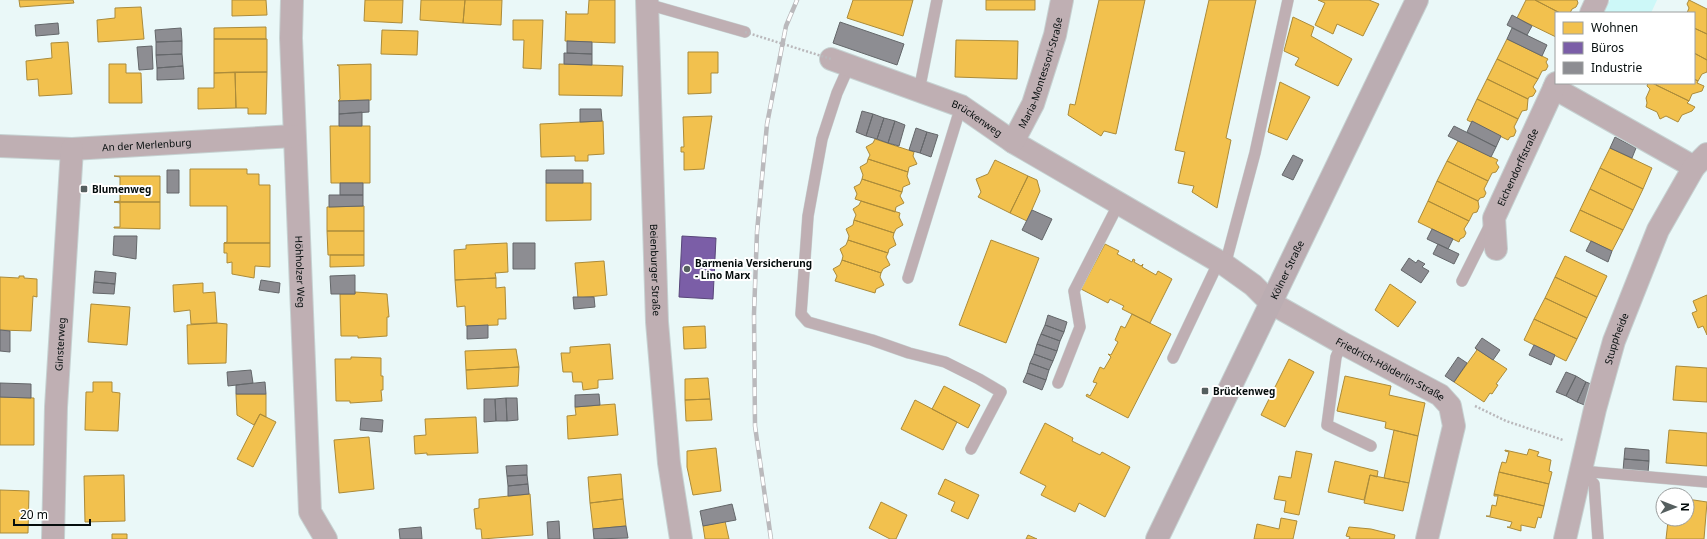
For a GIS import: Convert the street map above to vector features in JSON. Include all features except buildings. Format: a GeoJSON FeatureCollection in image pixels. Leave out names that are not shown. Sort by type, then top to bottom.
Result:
{"type":"FeatureCollection","features":[{"type":"Feature","properties":{"kind":"main road","name":"Kölner Straße"},"geometry":{"type":"LineString","coordinates":[[1156,539],[1272,303],[1417,0]]}},
{"type":"Feature","properties":{"kind":"street","name":"Höhholzer Weg"},"geometry":{"type":"LineString","coordinates":[[292,0],[291,38],[294,136],[310,512],[326,539]]}},
{"type":"Feature","properties":{"kind":"street","name":"Maria-Montessori-Straße"},"geometry":{"type":"LineString","coordinates":[[1013,142],[1033,104],[1055,35],[1062,0]]}},
{"type":"Feature","properties":{"kind":"street"},"geometry":{"type":"LineString","coordinates":[[1592,12],[1598,0]]}},
{"type":"Feature","properties":{"kind":"street","name":"Beienburger Straße"},"geometry":{"type":"LineString","coordinates":[[647,2],[657,322],[669,463],[681,539]]}},
{"type":"Feature","properties":{"kind":"street","name":"Brückenweg"},"geometry":{"type":"LineString","coordinates":[[840,62],[961,106],[1013,142],[1222,263],[1252,285],[1272,303]]}},
{"type":"Feature","properties":{"kind":"street","name":"Eichendorffstraße"},"geometry":{"type":"LineString","coordinates":[[1496,249],[1494,218],[1555,85],[1701,160]]}},
{"type":"Feature","properties":{"kind":"street","name":"An der Merlenburg"},"geometry":{"type":"LineString","coordinates":[[0,146],[72,149],[294,136]]}},
{"type":"Feature","properties":{"kind":"street","name":"Ginsterweg"},"geometry":{"type":"LineString","coordinates":[[53,539],[56,407],[72,149]]}},
{"type":"Feature","properties":{"kind":"street","name":"Stuppheide"},"geometry":{"type":"LineString","coordinates":[[1565,539],[1595,409],[1614,340],[1658,230],[1701,160]]}},
{"type":"Feature","properties":{"kind":"street","name":"Friedrich-Hölderlin-Straße"},"geometry":{"type":"LineString","coordinates":[[1272,303],[1342,343],[1440,395],[1450,406],[1454,426],[1426,539]]}},
{"type":"Feature","properties":{"kind":"lane"},"geometry":{"type":"LineString","coordinates":[[919,91],[937,0]]}},
{"type":"Feature","properties":{"kind":"lane"},"geometry":{"type":"LineString","coordinates":[[1173,358],[1222,263],[1255,153],[1288,0]]}},
{"type":"Feature","properties":{"kind":"lane"},"geometry":{"type":"LineString","coordinates":[[647,2],[745,32]]}},
{"type":"Feature","properties":{"kind":"lane"},"geometry":{"type":"LineString","coordinates":[[840,62],[837,93],[822,139],[808,216],[801,314],[808,322],[872,340],[909,353],[945,362],[980,379],[1001,392],[972,449]]}},
{"type":"Feature","properties":{"kind":"lane"},"geometry":{"type":"LineString","coordinates":[[908,278],[961,106]]}},
{"type":"Feature","properties":{"kind":"lane"},"geometry":{"type":"LineString","coordinates":[[1058,383],[1080,327],[1074,291],[1118,203]]}},
{"type":"Feature","properties":{"kind":"lane"},"geometry":{"type":"LineString","coordinates":[[1462,281],[1494,218]]}},
{"type":"Feature","properties":{"kind":"lane"},"geometry":{"type":"LineString","coordinates":[[1342,343],[1336,357],[1327,425],[1371,446]]}},
{"type":"Feature","properties":{"kind":"lane"},"geometry":{"type":"LineString","coordinates":[[1581,471],[1707,482]]}},
{"type":"Feature","properties":{"kind":"lane"},"geometry":{"type":"LineString","coordinates":[[1581,471],[1594,484],[1598,539]]}},
{"type":"Feature","properties":{"kind":"path"},"geometry":{"type":"LineString","coordinates":[[745,32],[840,62]]}},
{"type":"Feature","properties":{"kind":"path"},"geometry":{"type":"LineString","coordinates":[[1450,406],[1467,402],[1506,421],[1586,447]]}},
{"type":"Feature","properties":{"kind":"shaded area"},"geometry":{"type":"Polygon","coordinates":[[[1610,0],[1657,0],[1651,12],[1604,12],[1610,0]]]}},
{"type":"Feature","properties":{"kind":"railway"},"geometry":{"type":"LineString","coordinates":[[771,539],[755,426],[754,314],[757,232],[767,124],[786,26],[797,0]]}},
{"type":"Feature","properties":{"kind":"place","name":"Blumenweg"},"geometry":{"type":"Point","coordinates":[84,189]}},
{"type":"Feature","properties":{"kind":"place","name":"Barmenia Versicherung - Lino Marx"},"geometry":{"type":"Point","coordinates":[687,269]}},
{"type":"Feature","properties":{"kind":"place","name":"Brückenweg"},"geometry":{"type":"Point","coordinates":[1205,391]}}]}
